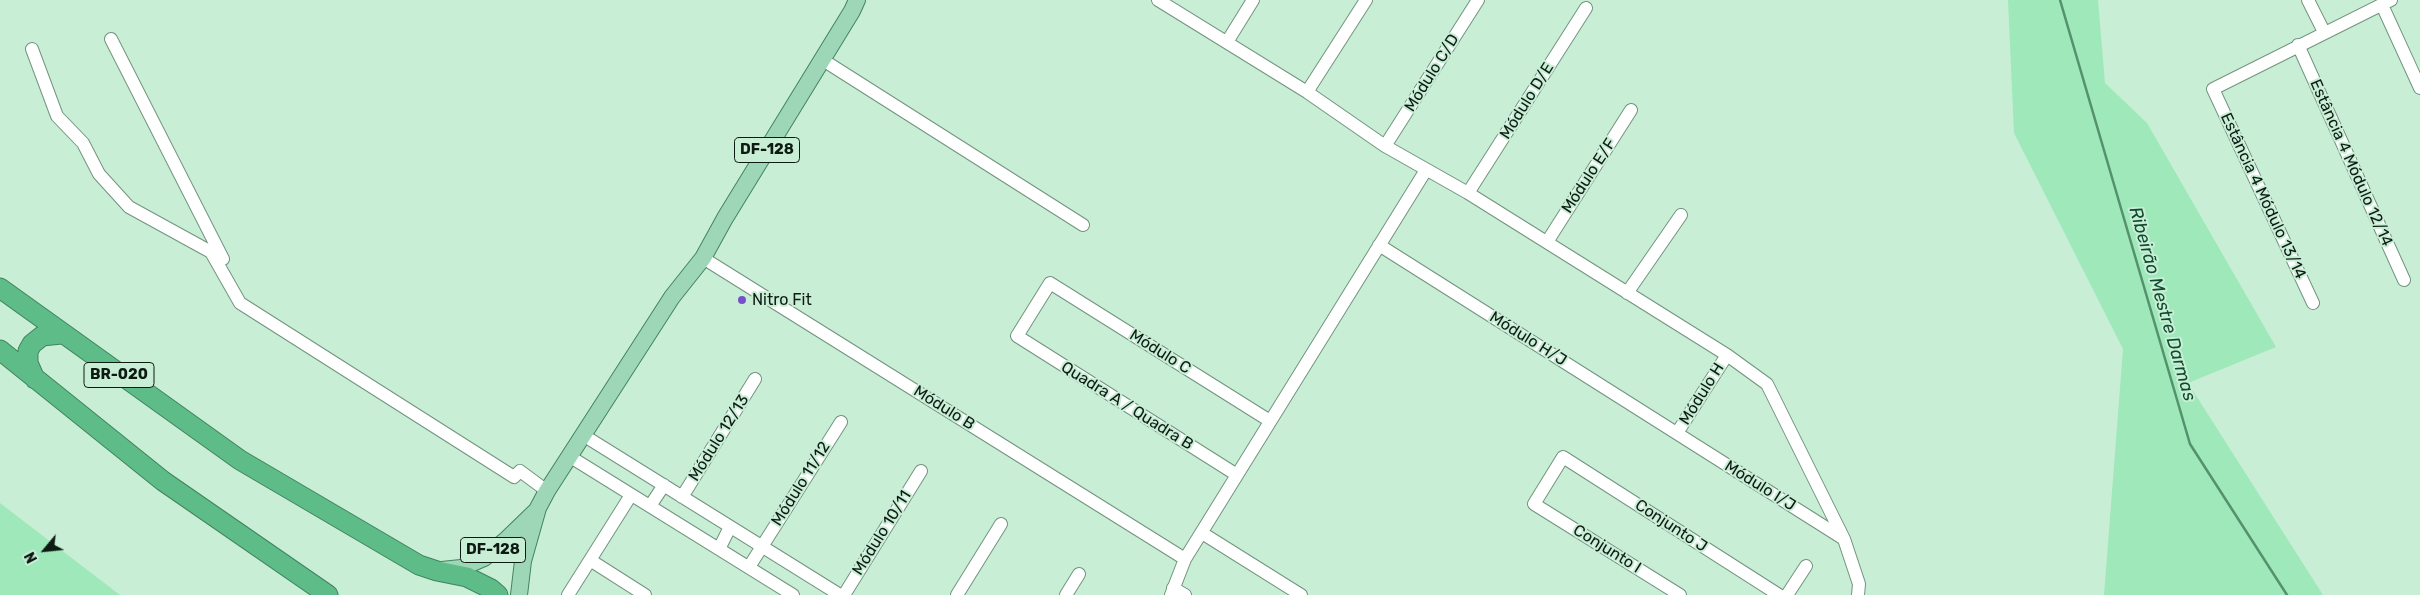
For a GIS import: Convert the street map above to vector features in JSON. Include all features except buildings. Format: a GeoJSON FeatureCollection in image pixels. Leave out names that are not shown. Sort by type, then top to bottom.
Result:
{"type":"FeatureCollection","features":[{"type":"Feature","properties":{"kind":"highway","name":"BR-020"},"geometry":{"type":"LineString","coordinates":[[0,288],[61,334],[240,460],[419,564],[437,571],[467,578],[491,589],[498,595]]}},
{"type":"Feature","properties":{"kind":"highway"},"geometry":{"type":"LineString","coordinates":[[35,379],[28,363],[28,351],[32,344],[42,336],[61,334]]}},
{"type":"Feature","properties":{"kind":"highway","name":"BR-020"},"geometry":{"type":"LineString","coordinates":[[0,350],[163,481],[328,595]]}},
{"type":"Feature","properties":{"kind":"main road","name":"DF-128"},"geometry":{"type":"LineString","coordinates":[[672,296],[676,280],[702,237],[723,212],[792,108],[823,60],[852,11],[856,0]]}},
{"type":"Feature","properties":{"kind":"main road","name":"DF-128"},"geometry":{"type":"LineString","coordinates":[[520,595],[523,561],[538,508],[547,491],[672,296],[703,258],[723,212],[776,117],[847,7],[856,0]]}},
{"type":"Feature","properties":{"kind":"main road"},"geometry":{"type":"LineString","coordinates":[[776,117],[792,108]]}},
{"type":"Feature","properties":{"kind":"main road"},"geometry":{"type":"LineString","coordinates":[[682,270],[703,258],[702,237]]}},
{"type":"Feature","properties":{"kind":"main road","name":"DF-128"},"geometry":{"type":"LineString","coordinates":[[437,571],[461,568],[484,558],[506,540],[538,508]]}},
{"type":"Feature","properties":{"kind":"street"},"geometry":{"type":"LineString","coordinates":[[1158,0],[1307,92],[1386,146],[1468,193],[1547,242],[1726,355],[1767,384],[1844,539],[1859,584],[1858,595]]}},
{"type":"Feature","properties":{"kind":"street"},"geometry":{"type":"LineString","coordinates":[[1227,42],[1253,0]]}},
{"type":"Feature","properties":{"kind":"street"},"geometry":{"type":"LineString","coordinates":[[1307,92],[1366,0]]}},
{"type":"Feature","properties":{"kind":"street","name":"Módulo C/D"},"geometry":{"type":"LineString","coordinates":[[1386,146],[1478,0]]}},
{"type":"Feature","properties":{"kind":"street"},"geometry":{"type":"LineString","coordinates":[[2308,0],[2324,32]]}},
{"type":"Feature","properties":{"kind":"street"},"geometry":{"type":"LineString","coordinates":[[2298,45],[2387,3],[2420,88]]}},
{"type":"Feature","properties":{"kind":"street","name":"Módulo D/E"},"geometry":{"type":"LineString","coordinates":[[1468,193],[1586,8]]}},
{"type":"Feature","properties":{"kind":"street"},"geometry":{"type":"LineString","coordinates":[[111,39],[240,292],[248,302],[520,471],[547,491]]}},
{"type":"Feature","properties":{"kind":"street","name":"Estância 4 Módulo 13/14"},"geometry":{"type":"LineString","coordinates":[[2298,45],[2213,89],[2313,303]]}},
{"type":"Feature","properties":{"kind":"street","name":"Estância 4 Módulo 12/14"},"geometry":{"type":"LineString","coordinates":[[2298,45],[2404,280]]}},
{"type":"Feature","properties":{"kind":"street"},"geometry":{"type":"LineString","coordinates":[[32,49],[57,116],[83,143],[99,174],[129,206],[211,252],[240,303],[514,477],[520,471]]}},
{"type":"Feature","properties":{"kind":"street"},"geometry":{"type":"LineString","coordinates":[[823,60],[1083,225]]}},
{"type":"Feature","properties":{"kind":"street","name":"Módulo E/F"},"geometry":{"type":"LineString","coordinates":[[1547,242],[1632,110]]}},
{"type":"Feature","properties":{"kind":"street"},"geometry":{"type":"LineString","coordinates":[[1185,595],[1172,591],[1185,559],[1426,170]]}},
{"type":"Feature","properties":{"kind":"street"},"geometry":{"type":"LineString","coordinates":[[1627,293],[1682,214]]}},
{"type":"Feature","properties":{"kind":"street","name":"Módulo H/J"},"geometry":{"type":"LineString","coordinates":[[1379,245],[1677,433]]}},
{"type":"Feature","properties":{"kind":"street","name":"Módulo B"},"geometry":{"type":"LineString","coordinates":[[703,258],[1185,559]]}},
{"type":"Feature","properties":{"kind":"street","name":"Módulo C"},"geometry":{"type":"LineString","coordinates":[[1017,336],[1050,284],[1270,421]]}},
{"type":"Feature","properties":{"kind":"street","name":"Quadra A / Quadra B"},"geometry":{"type":"LineString","coordinates":[[1017,336],[1237,475]]}},
{"type":"Feature","properties":{"kind":"street","name":"Módulo H"},"geometry":{"type":"LineString","coordinates":[[1677,433],[1726,355]]}},
{"type":"Feature","properties":{"kind":"street","name":"Módulo 12/13"},"geometry":{"type":"LineString","coordinates":[[682,496],[755,379]]}},
{"type":"Feature","properties":{"kind":"street","name":"Módulo 11/12"},"geometry":{"type":"LineString","coordinates":[[749,568],[841,422]]}},
{"type":"Feature","properties":{"kind":"street","name":"Módulo I/J"},"geometry":{"type":"LineString","coordinates":[[1677,433],[1844,539]]}},
{"type":"Feature","properties":{"kind":"street"},"geometry":{"type":"LineString","coordinates":[[583,435],[762,547],[826,592],[840,595]]}},
{"type":"Feature","properties":{"kind":"street"},"geometry":{"type":"LineString","coordinates":[[569,456],[794,595]]}},
{"type":"Feature","properties":{"kind":"street","name":"Conjunto I"},"geometry":{"type":"LineString","coordinates":[[1563,457],[1534,504],[1680,595]]}},
{"type":"Feature","properties":{"kind":"street","name":"Conjunto J"},"geometry":{"type":"LineString","coordinates":[[1563,457],[1779,595]]}},
{"type":"Feature","properties":{"kind":"street","name":"Módulo 10/11"},"geometry":{"type":"LineString","coordinates":[[844,595],[921,471]]}},
{"type":"Feature","properties":{"kind":"street"},"geometry":{"type":"LineString","coordinates":[[650,506],[664,485]]}},
{"type":"Feature","properties":{"kind":"street"},"geometry":{"type":"LineString","coordinates":[[568,595],[631,495]]}},
{"type":"Feature","properties":{"kind":"street"},"geometry":{"type":"LineString","coordinates":[[957,595],[1001,524]]}},
{"type":"Feature","properties":{"kind":"street"},"geometry":{"type":"LineString","coordinates":[[719,549],[730,527]]}},
{"type":"Feature","properties":{"kind":"street"},"geometry":{"type":"LineString","coordinates":[[1202,532],[1301,595]]}},
{"type":"Feature","properties":{"kind":"street"},"geometry":{"type":"LineString","coordinates":[[590,560],[646,595]]}},
{"type":"Feature","properties":{"kind":"street"},"geometry":{"type":"LineString","coordinates":[[1787,595],[1806,566]]}},
{"type":"Feature","properties":{"kind":"street"},"geometry":{"type":"LineString","coordinates":[[1066,595],[1079,574]]}},
{"type":"Feature","properties":{"kind":"green space"},"geometry":{"type":"Polygon","coordinates":[[[2008,0],[2098,0],[2105,83],[2147,123],[2276,347],[2188,383],[2323,595],[2104,595],[2123,349],[2014,133],[2008,0]]]}},
{"type":"Feature","properties":{"kind":"green space"},"geometry":{"type":"Polygon","coordinates":[[[0,503],[120,595],[0,595],[0,503]]]}},
{"type":"Feature","properties":{"kind":"waterway","name":"Ribeirão Mestre Darmas"},"geometry":{"type":"LineString","coordinates":[[2060,0],[2190,444],[2287,595]]}},
{"type":"Feature","properties":{"kind":"place","name":"Nitro Fit"},"geometry":{"type":"Point","coordinates":[742,300]}}]}
